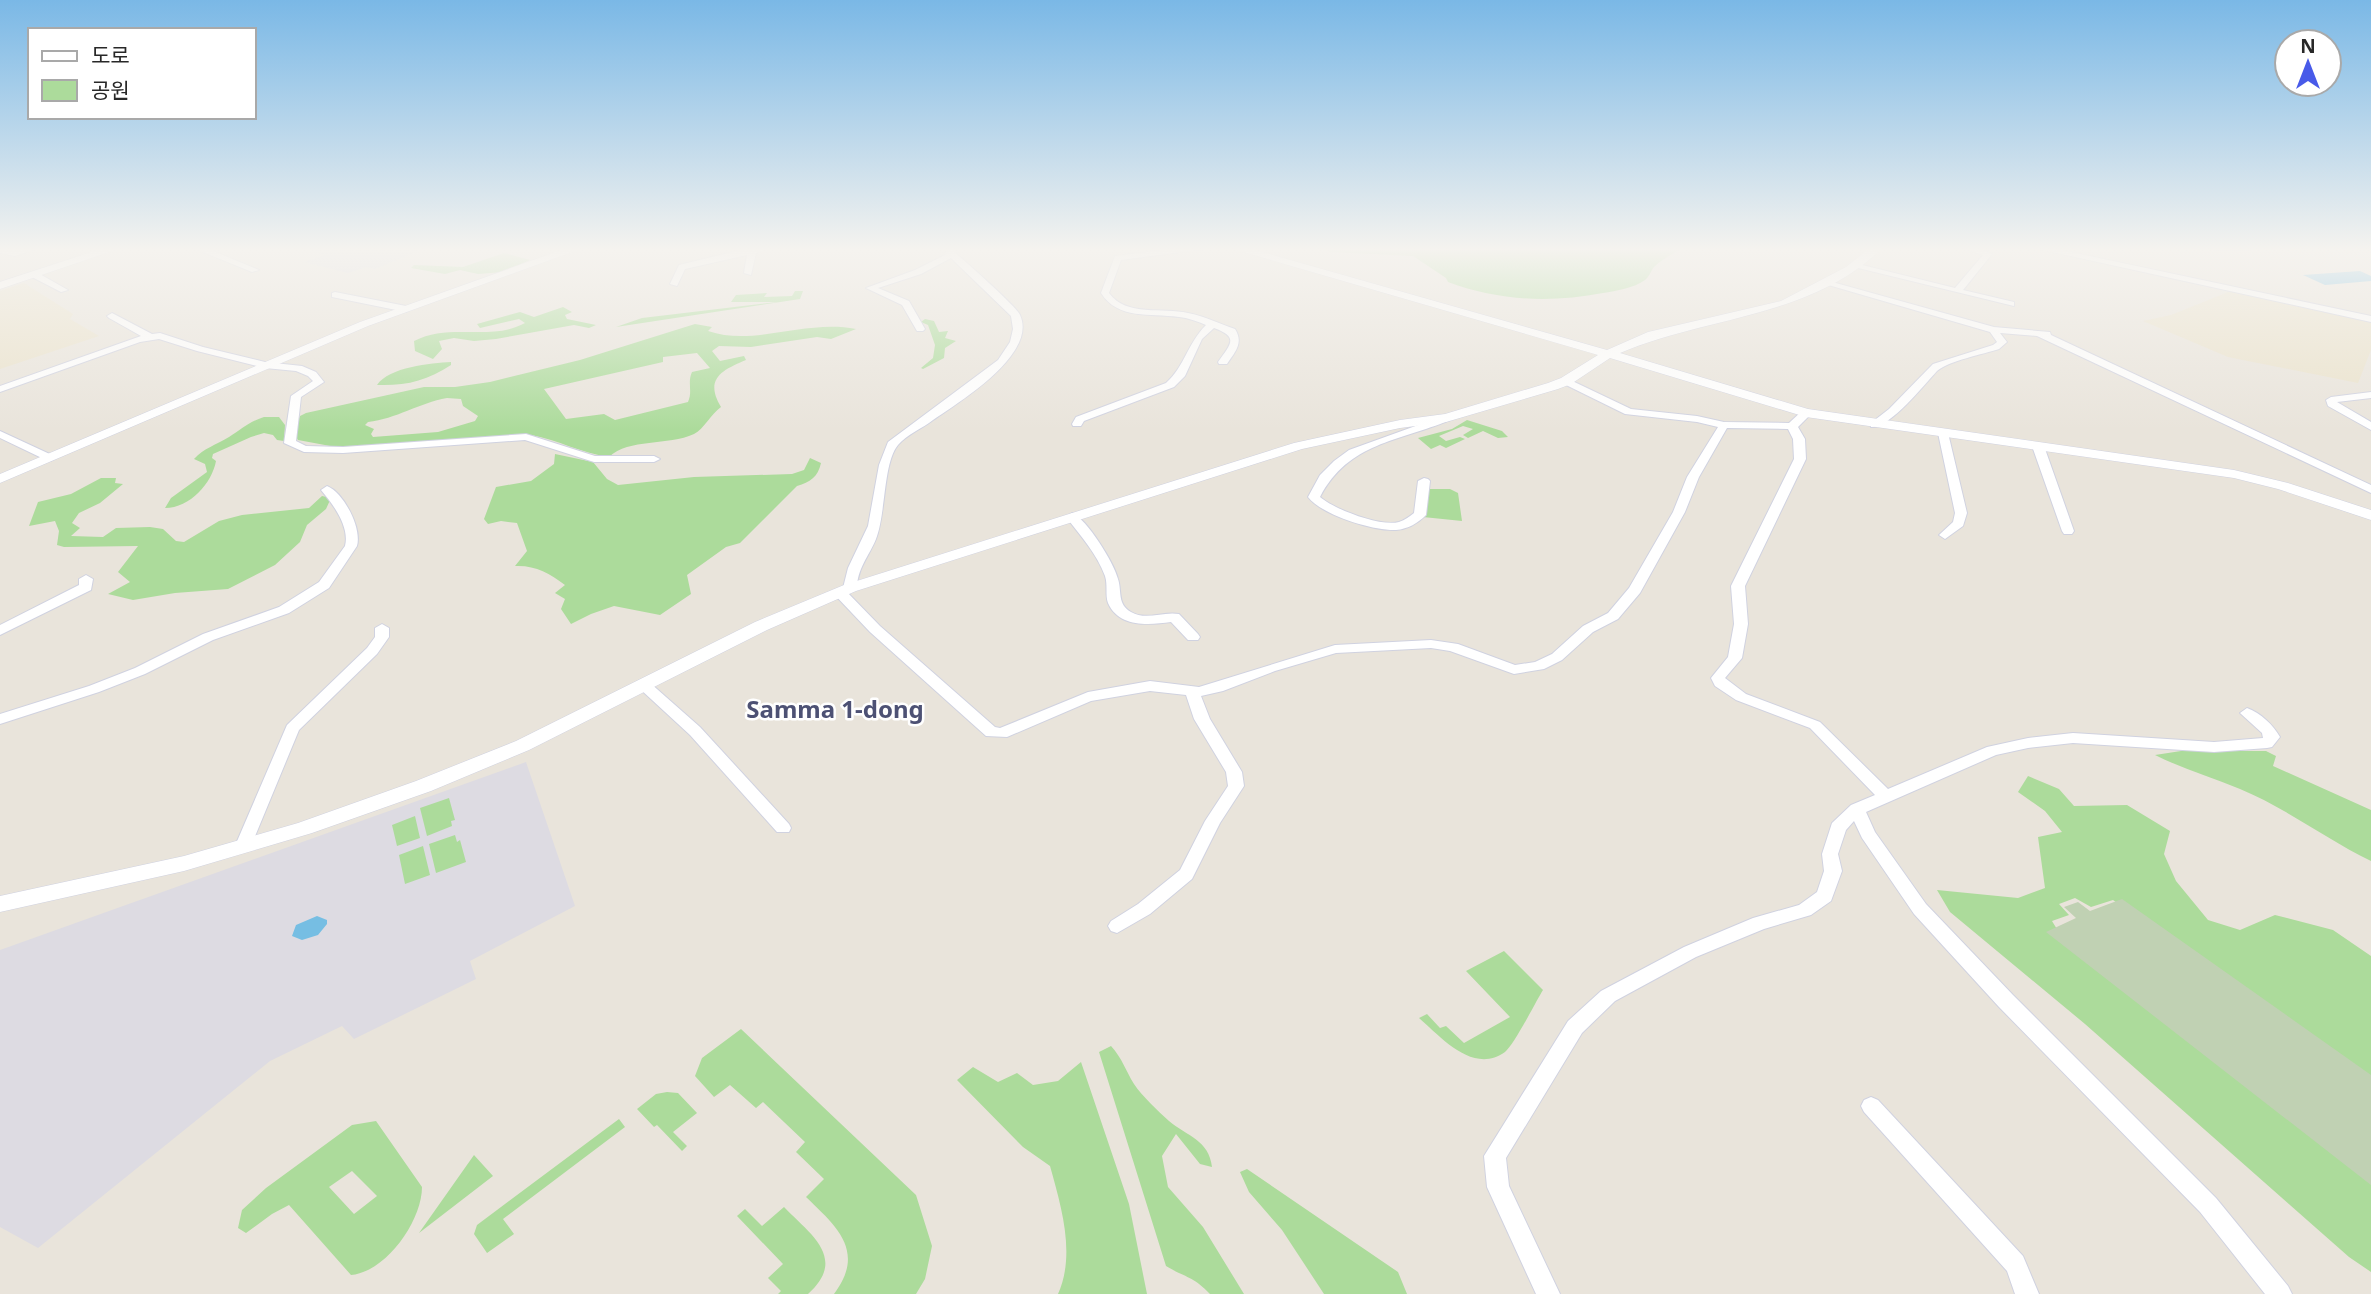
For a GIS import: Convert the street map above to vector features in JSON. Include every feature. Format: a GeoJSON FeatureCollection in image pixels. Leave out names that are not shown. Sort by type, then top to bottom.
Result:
{"type":"FeatureCollection","features":[{"type":"Feature","properties":{"kind":"street"},"geometry":{"type":"LineString","coordinates":[[909,308],[920,329]]}},
{"type":"Feature","properties":{"kind":"street"},"geometry":{"type":"LineString","coordinates":[[845,590],[875,522],[881,484],[894,442],[924,424],[1003,362],[1013,343],[1018,322],[1009,308]]}},
{"type":"Feature","properties":{"kind":"street"},"geometry":{"type":"LineString","coordinates":[[1129,308],[1183,314],[1232,331],[1235,336],[1234,346],[1223,362]]}},
{"type":"Feature","properties":{"kind":"street"},"geometry":{"type":"LineString","coordinates":[[1444,308],[1806,413],[1875,425],[2234,474],[2283,486],[2371,515]]}},
{"type":"Feature","properties":{"kind":"street"},"geometry":{"type":"LineString","coordinates":[[0,904],[127,879],[373,806],[560,728],[802,607],[845,590],[1299,446],[1370,430],[1446,418],[1566,381],[1606,355],[1652,335],[1702,321],[1767,308]]}},
{"type":"Feature","properties":{"kind":"street"},"geometry":{"type":"LineString","coordinates":[[1919,308],[1993,330],[2056,335]]}},
{"type":"Feature","properties":{"kind":"street"},"geometry":{"type":"LineString","coordinates":[[2321,308],[2371,319]]}},
{"type":"Feature","properties":{"kind":"street"},"geometry":{"type":"LineString","coordinates":[[0,479],[265,365],[405,309]]}},
{"type":"Feature","properties":{"kind":"street"},"geometry":{"type":"LineString","coordinates":[[112,316],[149,336],[265,365],[298,368],[312,374],[319,380],[300,392],[294,400],[290,443],[304,449],[390,449],[526,437],[594,459],[654,458]]}},
{"type":"Feature","properties":{"kind":"street"},"geometry":{"type":"LineString","coordinates":[[1077,424],[1080,419],[1170,385],[1180,376],[1198,338],[1212,324]]}},
{"type":"Feature","properties":{"kind":"street"},"geometry":{"type":"LineString","coordinates":[[1875,425],[1893,411],[1937,366],[1996,347],[2002,342],[1993,330]]}},
{"type":"Feature","properties":{"kind":"street"},"geometry":{"type":"LineString","coordinates":[[2038,333],[2371,489]]}},
{"type":"Feature","properties":{"kind":"street"},"geometry":{"type":"LineString","coordinates":[[0,389],[149,336]]}},
{"type":"Feature","properties":{"kind":"street"},"geometry":{"type":"LineString","coordinates":[[1566,381],[1629,412],[1697,419],[1724,425],[1792,426],[1806,413]]}},
{"type":"Feature","properties":{"kind":"street"},"geometry":{"type":"LineString","coordinates":[[2371,395],[2331,400],[2332,404],[2371,427]]}},
{"type":"Feature","properties":{"kind":"street"},"geometry":{"type":"LineString","coordinates":[[1424,481],[1420,515],[1407,524],[1394,526],[1354,517],[1323,506],[1316,502],[1314,497],[1318,486],[1353,451],[1376,440],[1427,427],[1446,418]]}},
{"type":"Feature","properties":{"kind":"street"},"geometry":{"type":"LineString","coordinates":[[845,590],[875,629],[990,732],[1014,730],[1088,698],[1150,686],[1192,691],[1218,688],[1270,668],[1335,649],[1431,644],[1453,646],[1514,670],[1539,666],[1557,657],[1588,629],[1613,615],[1635,590],[1679,512],[1693,477],[1724,425]]}},
{"type":"Feature","properties":{"kind":"street"},"geometry":{"type":"LineString","coordinates":[[1792,426],[1799,439],[1800,459],[1738,586],[1741,624],[1735,658],[1718,678],[1720,683],[1741,697],[1815,725],[1886,797]]}},
{"type":"Feature","properties":{"kind":"street"},"geometry":{"type":"LineString","coordinates":[[1943,433],[1961,513],[1959,523],[1945,535]]}},
{"type":"Feature","properties":{"kind":"street"},"geometry":{"type":"LineString","coordinates":[[0,434],[50,458]]}},
{"type":"Feature","properties":{"kind":"street"},"geometry":{"type":"LineString","coordinates":[[2038,446],[2068,531]]}},
{"type":"Feature","properties":{"kind":"street"},"geometry":{"type":"LineString","coordinates":[[0,719],[117,680],[208,637],[275,614],[306,598],[324,585],[333,574],[353,539],[345,514],[335,496],[327,490]]}},
{"type":"Feature","properties":{"kind":"street"},"geometry":{"type":"LineString","coordinates":[[1072,517],[1087,533],[1112,579],[1114,601],[1119,609],[1134,619],[1149,621],[1174,617],[1194,637]]}},
{"type":"Feature","properties":{"kind":"street"},"geometry":{"type":"LineString","coordinates":[[0,631],[22,617],[73,595],[86,587],[86,579]]}},
{"type":"Feature","properties":{"kind":"street"},"geometry":{"type":"LineString","coordinates":[[243,846],[292,728],[372,651],[382,637],[382,628]]}},
{"type":"Feature","properties":{"kind":"street"},"geometry":{"type":"LineString","coordinates":[[644,685],[703,739],[783,828]]}},
{"type":"Feature","properties":{"kind":"street"},"geometry":{"type":"LineString","coordinates":[[1117,926],[1144,909],[1186,874],[1213,821],[1236,786],[1234,772],[1202,719],[1192,691]]}},
{"type":"Feature","properties":{"kind":"street"},"geometry":{"type":"LineString","coordinates":[[1548,1294],[1498,1187],[1494,1156],[1575,1027],[1608,996],[1689,952],[1759,923],[1805,910],[1825,896],[1833,872],[1830,854],[1838,827],[1857,809],[1992,751],[2028,743],[2073,738],[2214,747],[2267,743],[2272,737],[2268,730],[2247,713]]}},
{"type":"Feature","properties":{"kind":"street"},"geometry":{"type":"LineString","coordinates":[[1857,809],[1868,834],[1920,909],[2015,1010],[2208,1205],[2280,1294]]}},
{"type":"Feature","properties":{"kind":"street"},"geometry":{"type":"LineString","coordinates":[[1871,1107],[2015,1265],[2027,1294]]}},
{"type":"Feature","properties":{"kind":"shaded area"},"geometry":{"type":"Polygon","coordinates":[[[0,308],[64,308],[73,314],[70,319],[99,336],[0,369],[0,308]]]}},
{"type":"Feature","properties":{"kind":"shaded area"},"geometry":{"type":"Polygon","coordinates":[[[2187,308],[2318,308],[2371,320],[2371,350],[2358,383],[2228,357],[2143,321],[2187,308]]]}},
{"type":"Feature","properties":{"kind":"shaded area"},"geometry":{"type":"Polygon","coordinates":[[[526,762],[575,906],[470,961],[476,979],[354,1039],[342,1026],[270,1061],[38,1248],[0,1227],[0,950],[526,762]]]}},
{"type":"Feature","properties":{"kind":"green space"},"geometry":{"type":"Polygon","coordinates":[[[565,308],[572,312],[565,315],[567,319],[596,325],[589,328],[574,325],[496,339],[474,341],[454,338],[439,341],[442,349],[433,359],[415,351],[414,341],[428,336],[498,331],[525,323],[519,319],[480,328],[477,324],[520,312],[534,317],[565,308]]]}},
{"type":"Feature","properties":{"kind":"green space"},"geometry":{"type":"Polygon","coordinates":[[[723,308],[738,308],[616,327],[642,318],[723,308]]]}},
{"type":"Feature","properties":{"kind":"green space"},"geometry":{"type":"Polygon","coordinates":[[[925,319],[934,321],[939,332],[948,331],[945,338],[956,341],[945,348],[944,358],[923,369],[921,368],[933,358],[935,345],[928,325],[921,322],[925,319]]]}},
{"type":"Feature","properties":{"kind":"green space"},"geometry":{"type":"Polygon","coordinates":[[[695,324],[712,327],[708,331],[743,336],[818,327],[856,329],[831,339],[817,337],[751,347],[719,346],[712,351],[720,361],[744,356],[746,360],[718,377],[714,389],[721,407],[701,429],[684,438],[627,447],[609,457],[531,435],[341,448],[298,440],[294,433],[300,416],[306,413],[424,387],[455,387],[490,382],[580,360],[695,324]],[[697,353],[663,357],[663,362],[544,389],[566,419],[604,414],[615,420],[688,402],[692,372],[710,368],[697,353]],[[447,398],[365,425],[374,429],[371,434],[373,437],[438,432],[475,421],[478,416],[463,406],[461,399],[447,398]]]}},
{"type":"Feature","properties":{"kind":"green space"},"geometry":{"type":"Polygon","coordinates":[[[451,362],[451,365],[424,379],[397,385],[377,385],[400,370],[451,362]]]}},
{"type":"Feature","properties":{"kind":"green space"},"geometry":{"type":"Polygon","coordinates":[[[264,417],[279,417],[285,425],[284,441],[264,433],[213,454],[212,458],[216,461],[214,469],[205,486],[183,504],[165,508],[171,498],[207,472],[205,464],[194,459],[198,455],[249,423],[264,417]]]}},
{"type":"Feature","properties":{"kind":"green space"},"geometry":{"type":"Polygon","coordinates":[[[1467,420],[1502,431],[1508,437],[1498,438],[1483,431],[1468,438],[1463,435],[1473,429],[1463,426],[1439,436],[1446,441],[1460,437],[1465,439],[1446,448],[1440,445],[1431,449],[1418,438],[1452,429],[1467,420]]]}},
{"type":"Feature","properties":{"kind":"green space"},"geometry":{"type":"Polygon","coordinates":[[[555,454],[593,462],[607,479],[618,485],[694,477],[792,474],[804,470],[810,458],[821,463],[813,478],[797,486],[740,543],[726,547],[687,575],[691,594],[660,615],[614,606],[571,624],[561,609],[565,599],[555,593],[565,585],[541,571],[515,566],[527,551],[517,523],[501,521],[488,524],[484,519],[496,487],[531,481],[554,464],[555,454]]]}},
{"type":"Feature","properties":{"kind":"green space"},"geometry":{"type":"Polygon","coordinates":[[[101,478],[116,478],[115,483],[123,484],[100,503],[79,513],[72,523],[80,528],[71,536],[103,537],[116,528],[150,527],[163,529],[176,541],[184,542],[219,521],[242,515],[309,508],[322,496],[331,498],[326,509],[307,525],[300,542],[275,565],[228,589],[175,593],[133,600],[108,594],[130,582],[118,572],[138,546],[64,547],[57,545],[59,531],[55,521],[29,526],[38,502],[71,494],[101,478]]]}},
{"type":"Feature","properties":{"kind":"green space"},"geometry":{"type":"Polygon","coordinates":[[[1428,489],[1450,489],[1458,493],[1462,521],[1423,517],[1428,489]]]}},
{"type":"Feature","properties":{"kind":"green space"},"geometry":{"type":"Polygon","coordinates":[[[2181,751],[2266,751],[2276,756],[2273,766],[2371,810],[2371,861],[2257,797],[2155,755],[2181,751]]]}},
{"type":"Feature","properties":{"kind":"green space"},"geometry":{"type":"Polygon","coordinates":[[[2028,776],[2059,789],[2074,806],[2127,805],[2170,831],[2164,854],[2176,881],[2208,920],[2240,930],[2275,915],[2333,930],[2371,956],[2371,1086],[2113,900],[2091,907],[2075,898],[2059,904],[2069,915],[2052,921],[2066,944],[2371,1156],[2371,1272],[2349,1257],[2085,1024],[1950,912],[1937,890],[2018,898],[2045,888],[2038,837],[2062,832],[2045,811],[2018,792],[2028,776]]]}},
{"type":"Feature","properties":{"kind":"green space"},"geometry":{"type":"Polygon","coordinates":[[[449,798],[455,820],[451,821],[452,826],[427,836],[420,808],[449,798]]]}},
{"type":"Feature","properties":{"kind":"green space"},"geometry":{"type":"Polygon","coordinates":[[[415,816],[420,838],[397,846],[392,825],[415,816]]]}},
{"type":"Feature","properties":{"kind":"green space"},"geometry":{"type":"Polygon","coordinates":[[[455,835],[457,842],[460,840],[466,862],[436,873],[429,844],[455,835]]]}},
{"type":"Feature","properties":{"kind":"green space"},"geometry":{"type":"Polygon","coordinates":[[[423,846],[430,875],[405,884],[399,855],[423,846]]]}},
{"type":"Feature","properties":{"kind":"green space"},"geometry":{"type":"Polygon","coordinates":[[[2122,899],[2371,1075],[2371,1185],[2046,932],[2076,918],[2064,907],[2078,902],[2090,911],[2122,899]]]}},
{"type":"Feature","properties":{"kind":"green space"},"geometry":{"type":"Polygon","coordinates":[[[1504,951],[1543,990],[1509,1048],[1493,1058],[1481,1059],[1458,1051],[1419,1018],[1427,1014],[1440,1028],[1446,1026],[1464,1043],[1510,1017],[1466,971],[1504,951]]]}},
{"type":"Feature","properties":{"kind":"green space"},"geometry":{"type":"Polygon","coordinates":[[[741,1029],[916,1195],[932,1246],[925,1279],[916,1294],[834,1294],[843,1279],[847,1252],[837,1230],[806,1197],[824,1179],[796,1152],[805,1142],[763,1102],[756,1108],[730,1085],[714,1097],[695,1076],[702,1058],[741,1029]]]}},
{"type":"Feature","properties":{"kind":"green space"},"geometry":{"type":"Polygon","coordinates":[[[1111,1046],[1134,1084],[1146,1098],[1169,1121],[1207,1151],[1212,1167],[1200,1164],[1176,1134],[1162,1156],[1168,1187],[1203,1227],[1244,1294],[1210,1294],[1194,1280],[1166,1266],[1099,1052],[1111,1046]]]}},
{"type":"Feature","properties":{"kind":"green space"},"geometry":{"type":"Polygon","coordinates":[[[1081,1062],[1129,1204],[1147,1294],[1058,1294],[1066,1263],[1065,1230],[1050,1166],[1023,1147],[957,1080],[973,1067],[998,1082],[1017,1073],[1033,1085],[1058,1081],[1081,1062]]]}},
{"type":"Feature","properties":{"kind":"green space"},"geometry":{"type":"Polygon","coordinates":[[[678,1093],[697,1113],[673,1132],[687,1146],[682,1151],[637,1109],[656,1094],[678,1093]]]}},
{"type":"Feature","properties":{"kind":"green space"},"geometry":{"type":"Polygon","coordinates":[[[619,1119],[625,1127],[503,1219],[514,1234],[487,1253],[474,1234],[477,1225],[619,1119]]]}},
{"type":"Feature","properties":{"kind":"green space"},"geometry":{"type":"Polygon","coordinates":[[[376,1121],[422,1187],[416,1215],[400,1243],[389,1255],[364,1272],[351,1275],[289,1205],[246,1233],[238,1228],[242,1210],[266,1188],[352,1125],[376,1121]],[[352,1171],[329,1187],[354,1214],[377,1196],[352,1171]]]}},
{"type":"Feature","properties":{"kind":"green space"},"geometry":{"type":"Polygon","coordinates":[[[474,1155],[493,1176],[419,1233],[474,1155]]]}},
{"type":"Feature","properties":{"kind":"green space"},"geometry":{"type":"Polygon","coordinates":[[[1247,1169],[1398,1272],[1407,1294],[1324,1294],[1282,1230],[1249,1192],[1240,1172],[1247,1169]]]}},
{"type":"Feature","properties":{"kind":"green space"},"geometry":{"type":"Polygon","coordinates":[[[784,1207],[814,1237],[825,1258],[825,1269],[820,1281],[808,1294],[778,1294],[781,1291],[768,1278],[783,1264],[737,1216],[745,1209],[762,1226],[784,1207]]]}},
{"type":"Feature","properties":{"kind":"water"},"geometry":{"type":"Polygon","coordinates":[[[317,916],[327,920],[318,935],[302,940],[292,936],[296,925],[317,916]]]}},
{"type":"Feature","properties":{"kind":"district","name":"Samma 1-dong"},"geometry":{"type":"Point","coordinates":[835,708]}}]}
